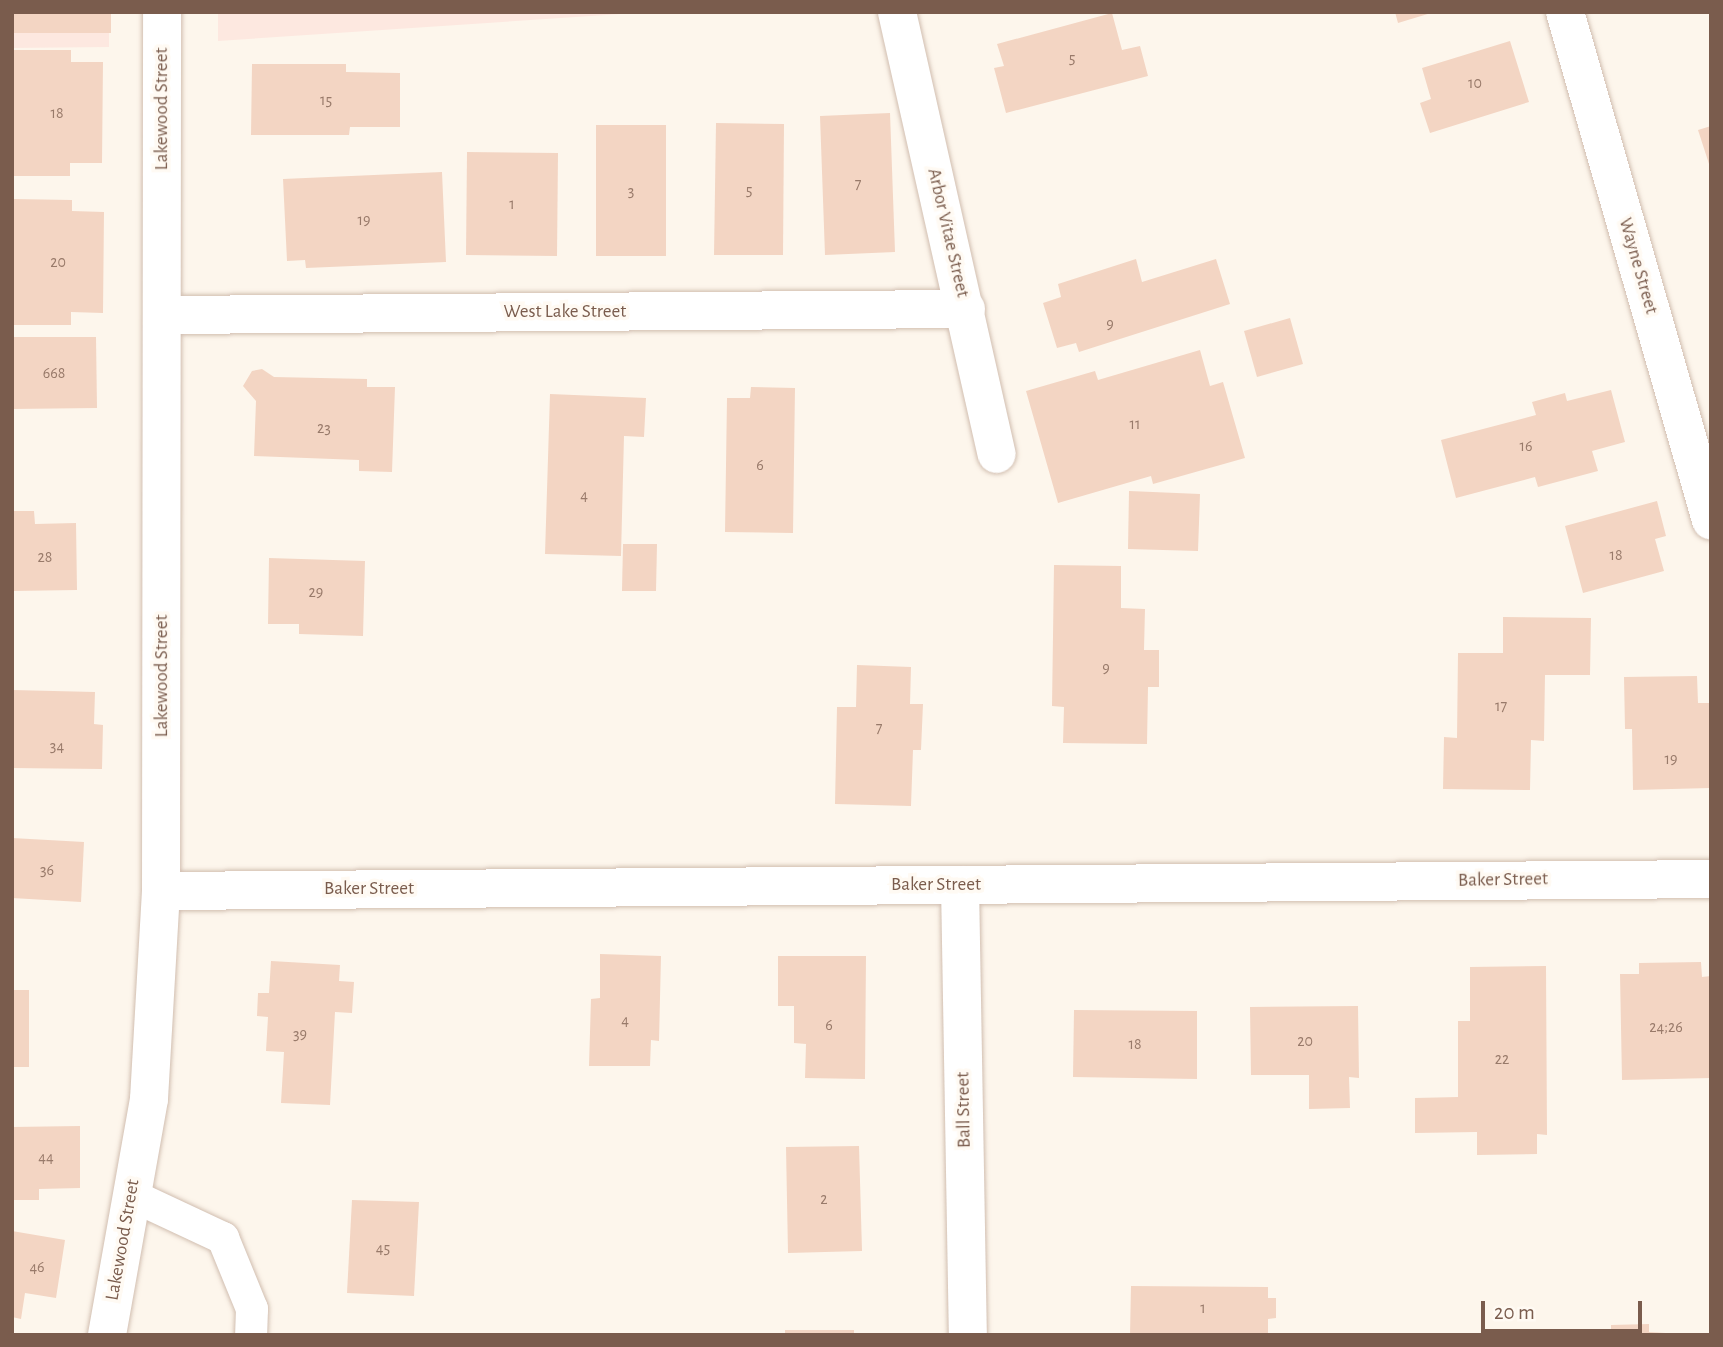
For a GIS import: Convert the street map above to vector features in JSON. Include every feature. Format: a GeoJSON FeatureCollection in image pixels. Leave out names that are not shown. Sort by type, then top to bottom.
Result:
{"type":"FeatureCollection","features":[{"type":"Feature","properties":{"kind":"street","name":"Lakewood Street"},"geometry":{"type":"LineString","coordinates":[[107,1335],[149,1099],[161,891],[164,315],[162,12]]}},
{"type":"Feature","properties":{"kind":"street","name":"Arbor Vitae Street"},"geometry":{"type":"LineString","coordinates":[[897,12],[997,454]]}},
{"type":"Feature","properties":{"kind":"street","name":"Wayne Street"},"geometry":{"type":"LineString","coordinates":[[1565,12],[1711,520]]}},
{"type":"Feature","properties":{"kind":"street","name":"West Lake Street"},"geometry":{"type":"LineString","coordinates":[[164,315],[966,309]]}},
{"type":"Feature","properties":{"kind":"street","name":"Baker Street"},"geometry":{"type":"LineString","coordinates":[[161,891],[1711,879]]}},
{"type":"Feature","properties":{"kind":"street","name":"Ball Street"},"geometry":{"type":"LineString","coordinates":[[960,885],[968,1335]]}},
{"type":"Feature","properties":{"kind":"lane"},"geometry":{"type":"LineString","coordinates":[[131,1195],[223,1238],[252,1309],[251,1335]]}},
{"type":"Feature","properties":{"kind":"shaded area"},"geometry":{"type":"Polygon","coordinates":[[[12,12],[109,12],[109,47],[12,48],[12,12]]]}},
{"type":"Feature","properties":{"kind":"shaded area"},"geometry":{"type":"Polygon","coordinates":[[[218,12],[651,12],[218,41],[218,12]]]}},
{"type":"Feature","properties":{"kind":"building"},"geometry":{"type":"Polygon","coordinates":[[[12,12],[111,12],[111,33],[12,33],[12,12]]]}},
{"type":"Feature","properties":{"kind":"building"},"geometry":{"type":"Polygon","coordinates":[[[1395,12],[1431,12],[1431,13],[1398,23],[1395,12]]]}},
{"type":"Feature","properties":{"kind":"building"},"geometry":{"type":"Polygon","coordinates":[[[1112,13],[1122,50],[1140,46],[1148,76],[1006,113],[994,68],[1004,66],[997,44],[1112,13]]]}},
{"type":"Feature","properties":{"kind":"building"},"geometry":{"type":"Polygon","coordinates":[[[1510,41],[1529,102],[1430,133],[1420,103],[1431,99],[1422,68],[1510,41]]]}},
{"type":"Feature","properties":{"kind":"building"},"geometry":{"type":"Polygon","coordinates":[[[12,50],[71,50],[71,62],[103,62],[102,163],[70,163],[70,176],[12,176],[12,50]]]}},
{"type":"Feature","properties":{"kind":"building"},"geometry":{"type":"Polygon","coordinates":[[[252,64],[346,64],[346,72],[400,73],[400,127],[350,127],[349,135],[251,135],[252,64]]]}},
{"type":"Feature","properties":{"kind":"building"},"geometry":{"type":"Polygon","coordinates":[[[890,113],[895,252],[825,255],[820,116],[890,113]]]}},
{"type":"Feature","properties":{"kind":"building"},"geometry":{"type":"Polygon","coordinates":[[[716,123],[784,124],[783,255],[714,255],[716,123]]]}},
{"type":"Feature","properties":{"kind":"building"},"geometry":{"type":"Polygon","coordinates":[[[596,125],[666,125],[666,256],[596,256],[596,125]]]}},
{"type":"Feature","properties":{"kind":"building"},"geometry":{"type":"Polygon","coordinates":[[[1711,126],[1711,167],[1710,167],[1698,130],[1711,126]]]}},
{"type":"Feature","properties":{"kind":"building"},"geometry":{"type":"Polygon","coordinates":[[[467,152],[558,153],[557,256],[466,255],[467,152]]]}},
{"type":"Feature","properties":{"kind":"building"},"geometry":{"type":"Polygon","coordinates":[[[442,172],[446,262],[306,268],[305,260],[287,261],[283,179],[442,172]]]}},
{"type":"Feature","properties":{"kind":"building"},"geometry":{"type":"Polygon","coordinates":[[[12,199],[72,200],[72,211],[104,212],[103,313],[71,312],[71,325],[12,325],[12,199]]]}},
{"type":"Feature","properties":{"kind":"building"},"geometry":{"type":"Polygon","coordinates":[[[1136,259],[1142,282],[1216,259],[1230,304],[1079,352],[1076,343],[1057,348],[1043,303],[1061,297],[1058,284],[1136,259]]]}},
{"type":"Feature","properties":{"kind":"building"},"geometry":{"type":"Polygon","coordinates":[[[1290,318],[1303,364],[1257,377],[1244,331],[1290,318]]]}},
{"type":"Feature","properties":{"kind":"building"},"geometry":{"type":"Polygon","coordinates":[[[12,337],[96,337],[97,408],[12,409],[12,337]]]}},
{"type":"Feature","properties":{"kind":"building"},"geometry":{"type":"Polygon","coordinates":[[[1200,350],[1210,386],[1223,382],[1245,458],[1153,484],[1151,476],[1058,503],[1026,391],[1095,371],[1098,380],[1200,350]]]}},
{"type":"Feature","properties":{"kind":"building"},"geometry":{"type":"Polygon","coordinates":[[[262,369],[274,377],[367,379],[367,387],[395,387],[392,472],[359,471],[359,460],[254,456],[256,401],[243,386],[252,371],[262,369]]]}},
{"type":"Feature","properties":{"kind":"building"},"geometry":{"type":"Polygon","coordinates":[[[751,387],[795,388],[793,533],[725,532],[727,398],[750,398],[751,387]]]}},
{"type":"Feature","properties":{"kind":"building"},"geometry":{"type":"Polygon","coordinates":[[[1611,390],[1625,442],[1592,451],[1598,471],[1538,487],[1535,477],[1456,498],[1441,440],[1536,415],[1532,402],[1565,393],[1567,401],[1611,390]]]}},
{"type":"Feature","properties":{"kind":"building"},"geometry":{"type":"Polygon","coordinates":[[[550,394],[646,398],[644,437],[624,436],[621,556],[545,554],[550,394]]]}},
{"type":"Feature","properties":{"kind":"building"},"geometry":{"type":"Polygon","coordinates":[[[1129,491],[1200,494],[1198,551],[1128,549],[1129,491]]]}},
{"type":"Feature","properties":{"kind":"building"},"geometry":{"type":"Polygon","coordinates":[[[1657,501],[1666,536],[1655,539],[1664,571],[1583,593],[1565,526],[1657,501]]]}},
{"type":"Feature","properties":{"kind":"building"},"geometry":{"type":"Polygon","coordinates":[[[12,511],[34,511],[35,524],[76,523],[77,590],[12,591],[12,511]]]}},
{"type":"Feature","properties":{"kind":"building"},"geometry":{"type":"Polygon","coordinates":[[[623,544],[657,544],[656,591],[622,591],[623,544]]]}},
{"type":"Feature","properties":{"kind":"building"},"geometry":{"type":"Polygon","coordinates":[[[269,558],[365,561],[363,636],[299,634],[299,624],[268,624],[269,558]]]}},
{"type":"Feature","properties":{"kind":"building"},"geometry":{"type":"Polygon","coordinates":[[[1054,565],[1121,566],[1121,608],[1145,609],[1144,650],[1159,650],[1159,687],[1148,687],[1147,744],[1063,743],[1064,707],[1052,706],[1054,565]]]}},
{"type":"Feature","properties":{"kind":"building"},"geometry":{"type":"Polygon","coordinates":[[[1503,617],[1591,618],[1590,675],[1545,675],[1544,741],[1531,740],[1530,790],[1443,789],[1444,737],[1457,738],[1458,653],[1503,653],[1503,617]]]}},
{"type":"Feature","properties":{"kind":"building"},"geometry":{"type":"Polygon","coordinates":[[[857,665],[911,667],[910,704],[923,704],[921,750],[913,750],[911,806],[835,804],[837,707],[856,707],[857,665]]]}},
{"type":"Feature","properties":{"kind":"building"},"geometry":{"type":"Polygon","coordinates":[[[1697,676],[1698,703],[1709,703],[1710,788],[1633,790],[1632,729],[1625,729],[1624,677],[1697,676]]]}},
{"type":"Feature","properties":{"kind":"building"},"geometry":{"type":"Polygon","coordinates":[[[12,690],[95,692],[94,724],[103,725],[102,769],[12,768],[12,690]]]}},
{"type":"Feature","properties":{"kind":"building"},"geometry":{"type":"Polygon","coordinates":[[[12,838],[84,842],[81,902],[12,898],[12,838]]]}},
{"type":"Feature","properties":{"kind":"building"},"geometry":{"type":"Polygon","coordinates":[[[600,954],[661,956],[659,1041],[651,1040],[650,1066],[589,1066],[591,999],[600,998],[600,954]]]}},
{"type":"Feature","properties":{"kind":"building"},"geometry":{"type":"Polygon","coordinates":[[[778,956],[866,956],[865,1079],[805,1078],[806,1044],[794,1043],[794,1006],[778,1006],[778,956]]]}},
{"type":"Feature","properties":{"kind":"building"},"geometry":{"type":"Polygon","coordinates":[[[271,961],[340,965],[339,981],[354,982],[352,1013],[335,1012],[330,1105],[281,1103],[284,1052],[266,1051],[268,1017],[257,1016],[258,993],[269,993],[271,961]]]}},
{"type":"Feature","properties":{"kind":"building"},"geometry":{"type":"Polygon","coordinates":[[[1701,962],[1702,977],[1711,976],[1711,1078],[1622,1080],[1620,974],[1639,974],[1639,963],[1701,962]]]}},
{"type":"Feature","properties":{"kind":"building"},"geometry":{"type":"Polygon","coordinates":[[[1546,966],[1547,1135],[1537,1134],[1537,1154],[1477,1155],[1477,1132],[1415,1133],[1415,1098],[1458,1097],[1458,1021],[1470,1021],[1470,967],[1546,966]]]}},
{"type":"Feature","properties":{"kind":"building"},"geometry":{"type":"Polygon","coordinates":[[[12,990],[29,990],[29,1067],[12,1067],[12,990]]]}},
{"type":"Feature","properties":{"kind":"building"},"geometry":{"type":"Polygon","coordinates":[[[1358,1006],[1359,1078],[1349,1077],[1350,1108],[1309,1109],[1309,1075],[1251,1075],[1250,1007],[1358,1006]]]}},
{"type":"Feature","properties":{"kind":"building"},"geometry":{"type":"Polygon","coordinates":[[[1074,1010],[1197,1011],[1197,1079],[1073,1077],[1074,1010]]]}},
{"type":"Feature","properties":{"kind":"building"},"geometry":{"type":"Polygon","coordinates":[[[80,1126],[80,1188],[39,1189],[39,1200],[12,1200],[12,1127],[80,1126]]]}},
{"type":"Feature","properties":{"kind":"building"},"geometry":{"type":"Polygon","coordinates":[[[859,1146],[862,1251],[788,1253],[786,1147],[859,1146]]]}},
{"type":"Feature","properties":{"kind":"building"},"geometry":{"type":"Polygon","coordinates":[[[352,1200],[419,1202],[414,1296],[347,1293],[352,1200]]]}},
{"type":"Feature","properties":{"kind":"building"},"geometry":{"type":"Polygon","coordinates":[[[12,1231],[65,1240],[56,1298],[25,1293],[21,1319],[12,1317],[12,1231]]]}},
{"type":"Feature","properties":{"kind":"building"},"geometry":{"type":"Polygon","coordinates":[[[1131,1286],[1268,1287],[1268,1298],[1276,1298],[1276,1318],[1268,1319],[1268,1335],[1130,1335],[1131,1286]]]}},
{"type":"Feature","properties":{"kind":"building"},"geometry":{"type":"Polygon","coordinates":[[[1649,1324],[1649,1332],[1699,1335],[1611,1335],[1611,1325],[1649,1324]]]}},
{"type":"Feature","properties":{"kind":"building"},"geometry":{"type":"Polygon","coordinates":[[[785,1330],[854,1330],[854,1335],[785,1335],[785,1330]]]}}]}
